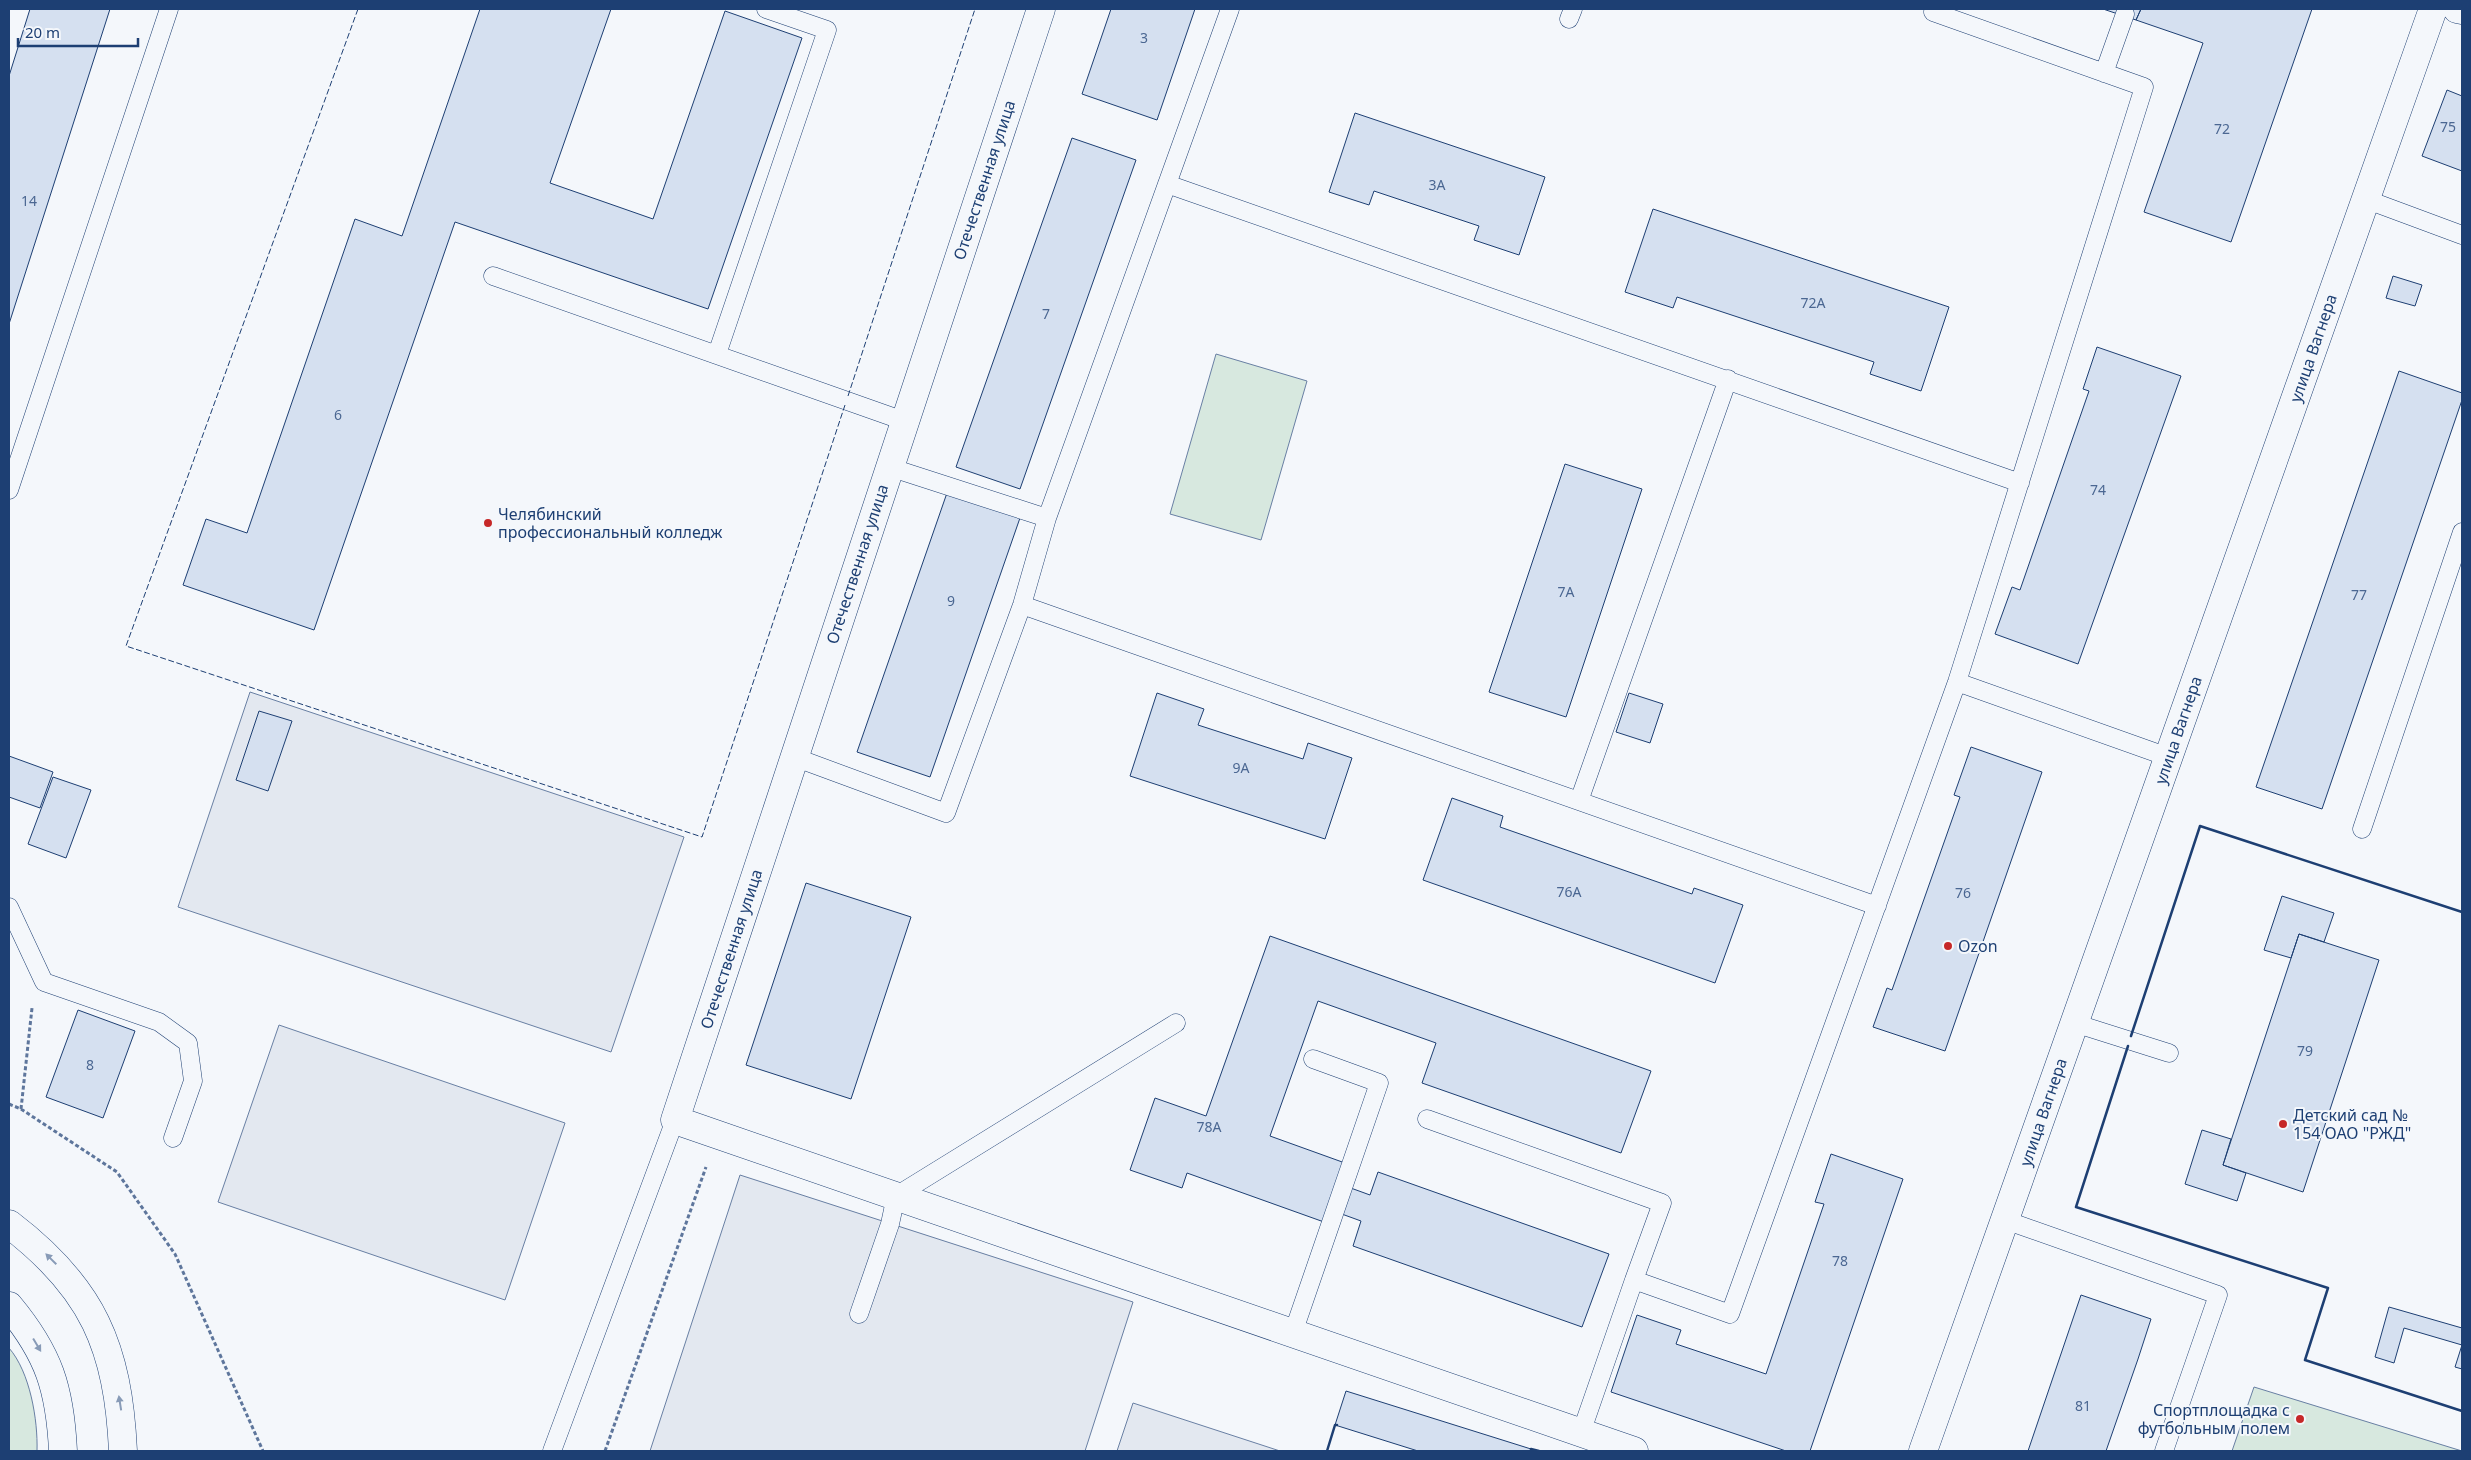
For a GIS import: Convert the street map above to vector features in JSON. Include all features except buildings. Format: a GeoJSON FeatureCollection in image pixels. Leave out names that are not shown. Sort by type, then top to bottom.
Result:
{"type":"FeatureCollection","features":[{"type":"Feature","properties":{"kind":"street","name":"Отечественная улица"},"geometry":{"type":"LineString","coordinates":[[675,1120],[1041,9]]}},
{"type":"Feature","properties":{"kind":"street","name":"улица Вагнера"},"geometry":{"type":"LineString","coordinates":[[1923,1451],[2433,9]]}},
{"type":"Feature","properties":{"kind":"street"},"geometry":{"type":"LineString","coordinates":[[2457,9],[2462,10]]}},
{"type":"Feature","properties":{"kind":"street"},"geometry":{"type":"LineString","coordinates":[[675,1120],[1293,1333],[1596,1442],[1634,1451]]}},
{"type":"Feature","properties":{"kind":"street"},"geometry":{"type":"LineString","coordinates":[[9,1224],[33,1242],[64,1272],[90,1308],[102,1332],[114,1371],[121,1407],[123,1451]]}},
{"type":"Feature","properties":{"kind":"street"},"geometry":{"type":"LineString","coordinates":[[9,1306],[25,1324],[48,1363],[61,1415],[63,1451]]}},
{"type":"Feature","properties":{"kind":"lane"},"geometry":{"type":"LineString","coordinates":[[9,490],[169,9]]}},
{"type":"Feature","properties":{"kind":"lane"},"geometry":{"type":"LineString","coordinates":[[717,354],[827,30],[766,9]]}},
{"type":"Feature","properties":{"kind":"lane"},"geometry":{"type":"LineString","coordinates":[[794,757],[946,813],[1022,605],[1047,518],[1230,9]]}},
{"type":"Feature","properties":{"kind":"lane"},"geometry":{"type":"LineString","coordinates":[[1634,1280],[1730,1314],[1957,682],[2144,87],[1933,12]]}},
{"type":"Feature","properties":{"kind":"lane"},"geometry":{"type":"LineString","coordinates":[[2104,72],[2125,14]]}},
{"type":"Feature","properties":{"kind":"lane"},"geometry":{"type":"LineString","coordinates":[[1167,184],[1728,379],[2020,483]]}},
{"type":"Feature","properties":{"kind":"lane"},"geometry":{"type":"LineString","coordinates":[[2365,200],[2462,235]]}},
{"type":"Feature","properties":{"kind":"lane"},"geometry":{"type":"LineString","coordinates":[[493,276],[904,421]]}},
{"type":"Feature","properties":{"kind":"lane"},"geometry":{"type":"LineString","coordinates":[[1579,801],[1728,379]]}},
{"type":"Feature","properties":{"kind":"lane"},"geometry":{"type":"LineString","coordinates":[[889,467],[1047,518]]}},
{"type":"Feature","properties":{"kind":"lane"},"geometry":{"type":"LineString","coordinates":[[2362,829],[2462,532]]}},
{"type":"Feature","properties":{"kind":"lane"},"geometry":{"type":"LineString","coordinates":[[1022,605],[1877,906]]}},
{"type":"Feature","properties":{"kind":"lane"},"geometry":{"type":"LineString","coordinates":[[1957,682],[2168,757]]}},
{"type":"Feature","properties":{"kind":"lane"},"geometry":{"type":"LineString","coordinates":[[9,907],[44,982],[159,1022],[188,1043],[193,1081],[174,1138]]}},
{"type":"Feature","properties":{"kind":"lane"},"geometry":{"type":"LineString","coordinates":[[859,1314],[890,1224],[896,1196],[1176,1022]]}},
{"type":"Feature","properties":{"kind":"lane"},"geometry":{"type":"LineString","coordinates":[[2074,1022],[2169,1053]]}},
{"type":"Feature","properties":{"kind":"lane"},"geometry":{"type":"LineString","coordinates":[[1293,1333],[1380,1083],[1313,1059]]}},
{"type":"Feature","properties":{"kind":"lane"},"geometry":{"type":"LineString","coordinates":[[1427,1119],[1662,1203],[1634,1280],[1596,1442]]}},
{"type":"Feature","properties":{"kind":"lane"},"geometry":{"type":"LineString","coordinates":[[552,1451],[675,1120]]}},
{"type":"Feature","properties":{"kind":"lane"},"geometry":{"type":"LineString","coordinates":[[2005,1220],[2218,1295],[2164,1451]]}},
{"type":"Feature","properties":{"kind":"path"},"geometry":{"type":"LineString","coordinates":[[21,1109],[33,1004]]}},
{"type":"Feature","properties":{"kind":"path"},"geometry":{"type":"LineString","coordinates":[[9,1104],[21,1109],[117,1172],[175,1254],[263,1451]]}},
{"type":"Feature","properties":{"kind":"path"},"geometry":{"type":"LineString","coordinates":[[605,1451],[717,1135]]}},
{"type":"Feature","properties":{"kind":"shaded area"},"geometry":{"type":"Polygon","coordinates":[[[1216,354],[1307,381],[1261,540],[1170,514],[1216,354]]]}},
{"type":"Feature","properties":{"kind":"shaded area"},"geometry":{"type":"Polygon","coordinates":[[[250,692],[684,837],[611,1052],[178,907],[250,692]]]}},
{"type":"Feature","properties":{"kind":"shaded area"},"geometry":{"type":"Polygon","coordinates":[[[279,1025],[565,1123],[505,1300],[218,1202],[279,1025]]]}},
{"type":"Feature","properties":{"kind":"shaded area"},"geometry":{"type":"Polygon","coordinates":[[[740,1175],[1133,1302],[1085,1451],[650,1451],[740,1175]]]}},
{"type":"Feature","properties":{"kind":"shaded area"},"geometry":{"type":"Polygon","coordinates":[[[9,1348],[22,1370],[31,1397],[36,1425],[37,1451],[9,1451],[9,1348]]]}},
{"type":"Feature","properties":{"kind":"shaded area","name":"Спортплощадка с футбольным полем"},"geometry":{"type":"Polygon","coordinates":[[[2254,1387],[2462,1451],[2232,1451],[2254,1387]]]}},
{"type":"Feature","properties":{"kind":"shaded area"},"geometry":{"type":"Polygon","coordinates":[[[1133,1403],[1280,1451],[1117,1451],[1133,1403]]]}},
{"type":"Feature","properties":{"kind":"fence"},"geometry":{"type":"LineString","coordinates":[[358,9],[126,646],[702,837],[845,405]]}},
{"type":"Feature","properties":{"kind":"fence"},"geometry":{"type":"LineString","coordinates":[[848,396],[975,9]]}},
{"type":"Feature","properties":{"kind":"wall"},"geometry":{"type":"LineString","coordinates":[[2131,1036],[2200,826],[2462,912]]}},
{"type":"Feature","properties":{"kind":"wall"},"geometry":{"type":"LineString","coordinates":[[2128,1046],[2076,1207],[2328,1288],[2305,1360],[2462,1411]]}},
{"type":"Feature","properties":{"kind":"wall"},"geometry":{"type":"LineString","coordinates":[[1327,1451],[1335,1425],[1337,1425]]}},
{"type":"Feature","properties":{"kind":"wall"},"geometry":{"type":"LineString","coordinates":[[1531,1451],[1531,1449],[1539,1451]]}},
{"type":"Feature","properties":{"kind":"place","name":"Челябинский профессиональный колледж"},"geometry":{"type":"Point","coordinates":[488,523]}},
{"type":"Feature","properties":{"kind":"place","name":"Ozon"},"geometry":{"type":"Point","coordinates":[1948,946]}},
{"type":"Feature","properties":{"kind":"place","name":"Детский сад № 154 ОАО \"РЖД\""},"geometry":{"type":"Point","coordinates":[2283,1124]}},
{"type":"Feature","properties":{"kind":"place","name":"Спортплощадка с футбольным полем"},"geometry":{"type":"Point","coordinates":[2300,1419]}}]}
